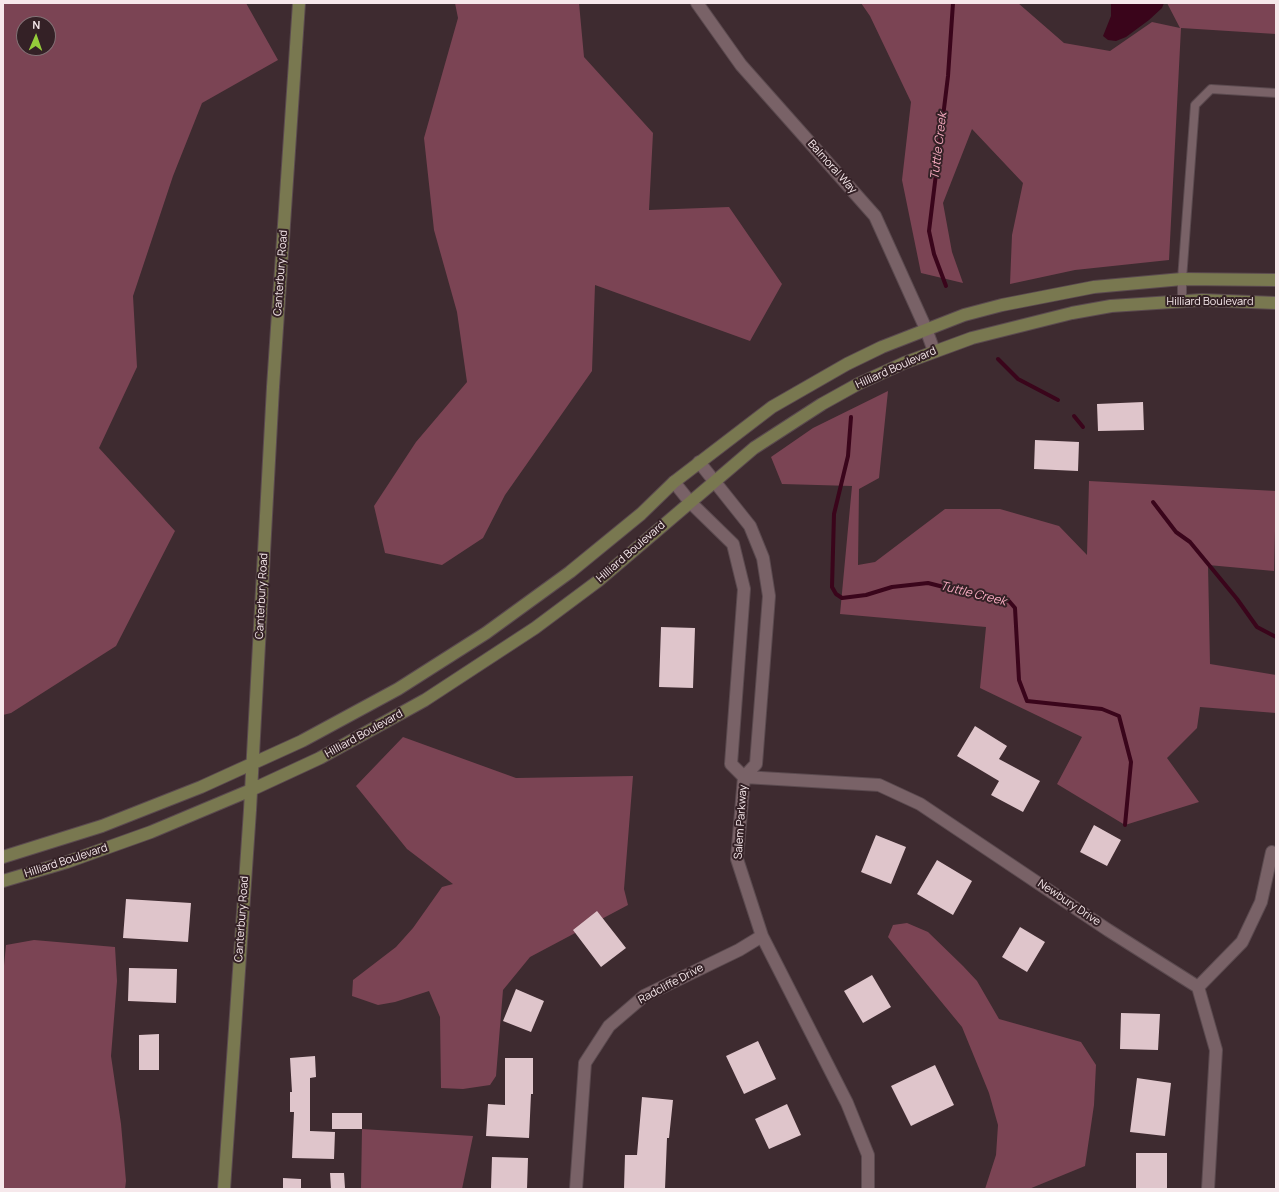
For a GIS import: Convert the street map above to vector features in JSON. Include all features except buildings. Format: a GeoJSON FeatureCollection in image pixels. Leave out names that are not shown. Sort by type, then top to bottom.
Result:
{"type":"FeatureCollection","features":[{"type":"Feature","properties":{"kind":"main road","name":"Canterbury Road"},"geometry":{"type":"LineString","coordinates":[[224,1189],[251,790],[273,395],[299,3]]}},
{"type":"Feature","properties":{"kind":"main road","name":"Hilliard Boulevard"},"geometry":{"type":"LineString","coordinates":[[3,857],[102,826],[201,787],[302,741],[441,663],[486,633],[570,572],[641,514],[674,482],[772,407],[847,364],[926,329],[964,315],[1094,286],[1182,279],[1276,280]]}},
{"type":"Feature","properties":{"kind":"main road","name":"Hilliard Boulevard"},"geometry":{"type":"LineString","coordinates":[[3,881],[67,862],[151,832],[251,790],[320,758],[425,700],[535,628],[598,581],[754,448],[822,404],[865,381],[934,351],[1020,325],[1079,312],[1111,306],[1182,301],[1276,303]]}},
{"type":"Feature","properties":{"kind":"street","name":"Balmoral Way"},"geometry":{"type":"LineString","coordinates":[[697,3],[741,65],[875,216],[926,329],[934,351]]}},
{"type":"Feature","properties":{"kind":"street"},"geometry":{"type":"LineString","coordinates":[[699,462],[716,481],[750,526],[763,558],[769,596],[756,764],[744,777]]}},
{"type":"Feature","properties":{"kind":"street","name":"Salem Parkway"},"geometry":{"type":"LineString","coordinates":[[674,482],[690,502],[733,544],[744,589],[731,764],[744,777],[737,859],[762,936],[847,1102],[868,1155],[868,1189]]}},
{"type":"Feature","properties":{"kind":"street","name":"Newbury Drive"},"geometry":{"type":"LineString","coordinates":[[744,777],[879,785],[914,801],[1198,987]]}},
{"type":"Feature","properties":{"kind":"street"},"geometry":{"type":"LineString","coordinates":[[1208,1189],[1216,1050],[1198,987],[1242,942],[1261,902],[1272,852]]}},
{"type":"Feature","properties":{"kind":"street","name":"Radcliffe Drive"},"geometry":{"type":"LineString","coordinates":[[576,1189],[585,1062],[609,1026],[644,996],[739,950],[762,936]]}},
{"type":"Feature","properties":{"kind":"lane"},"geometry":{"type":"LineString","coordinates":[[1182,301],[1182,279],[1195,105],[1210,89],[1276,93]]}},
{"type":"Feature","properties":{"kind":"shaded area"},"geometry":{"type":"Polygon","coordinates":[[[3,3],[246,3],[278,60],[202,103],[173,176],[133,296],[137,367],[99,448],[175,531],[116,646],[11,713],[3,715],[3,3]]]}},
{"type":"Feature","properties":{"kind":"shaded area"},"geometry":{"type":"Polygon","coordinates":[[[455,3],[579,3],[584,57],[653,133],[649,210],[729,207],[782,284],[750,341],[595,285],[592,371],[505,495],[483,538],[442,565],[385,553],[374,506],[416,442],[467,382],[457,312],[434,230],[424,138],[458,18],[455,3]]]}},
{"type":"Feature","properties":{"kind":"shaded area"},"geometry":{"type":"Polygon","coordinates":[[[861,3],[1018,3],[1064,43],[1110,51],[1152,22],[1180,28],[1167,3],[1276,3],[1276,34],[1181,28],[1169,260],[1075,270],[1010,284],[1012,235],[1023,183],[972,129],[943,203],[952,252],[963,283],[921,273],[902,180],[911,102],[870,16],[861,3]]]}},
{"type":"Feature","properties":{"kind":"shaded area"},"geometry":{"type":"Polygon","coordinates":[[[1111,3],[1164,3],[1162,8],[1149,20],[1126,37],[1116,41],[1108,40],[1103,36],[1111,16],[1111,3]]]}},
{"type":"Feature","properties":{"kind":"shaded area"},"geometry":{"type":"Polygon","coordinates":[[[888,391],[879,478],[859,489],[858,565],[875,562],[945,509],[1000,509],[1059,526],[1087,555],[1089,481],[1276,491],[1274,571],[1208,565],[1210,664],[1276,675],[1276,713],[1200,707],[1197,728],[1167,758],[1199,802],[1125,825],[1057,784],[1082,737],[980,688],[986,627],[840,614],[852,486],[782,484],[771,457],[813,428],[888,391]]]}},
{"type":"Feature","properties":{"kind":"shaded area"},"geometry":{"type":"Polygon","coordinates":[[[403,737],[516,778],[633,776],[624,889],[628,905],[530,957],[503,990],[496,1076],[490,1085],[463,1089],[441,1088],[440,1017],[429,991],[395,1002],[378,1005],[352,996],[353,980],[396,947],[413,928],[442,887],[453,884],[407,849],[356,786],[403,737]]]}},
{"type":"Feature","properties":{"kind":"shaded area"},"geometry":{"type":"Polygon","coordinates":[[[907,923],[928,932],[963,966],[977,981],[999,1019],[1081,1042],[1096,1065],[1094,1105],[1085,1166],[1029,1189],[985,1189],[996,1155],[998,1125],[989,1093],[962,1027],[888,937],[893,925],[907,923]]]}},
{"type":"Feature","properties":{"kind":"shaded area"},"geometry":{"type":"Polygon","coordinates":[[[34,940],[115,947],[117,981],[111,1056],[121,1124],[126,1181],[125,1189],[3,1189],[3,976],[6,945],[34,940]]]}},
{"type":"Feature","properties":{"kind":"shaded area"},"geometry":{"type":"Polygon","coordinates":[[[362,1129],[473,1136],[462,1189],[361,1189],[362,1129]]]}},
{"type":"Feature","properties":{"kind":"waterway","name":"Tuttle Creek"},"geometry":{"type":"LineString","coordinates":[[946,286],[934,254],[929,231],[948,76],[953,3]]}},
{"type":"Feature","properties":{"kind":"waterway"},"geometry":{"type":"LineString","coordinates":[[998,359],[1018,379],[1058,400]]}},
{"type":"Feature","properties":{"kind":"waterway"},"geometry":{"type":"LineString","coordinates":[[1074,416],[1083,427]]}},
{"type":"Feature","properties":{"kind":"waterway","name":"Tuttle Creek"},"geometry":{"type":"LineString","coordinates":[[851,417],[848,456],[834,514],[832,587],[836,594],[842,598],[866,595],[892,587],[928,583],[979,596],[1009,601],[1015,608],[1019,680],[1027,701],[1102,709],[1119,716],[1131,762],[1125,825]]}},
{"type":"Feature","properties":{"kind":"waterway"},"geometry":{"type":"LineString","coordinates":[[1153,502],[1176,532],[1190,542],[1237,599],[1257,627],[1276,637]]}}]}
